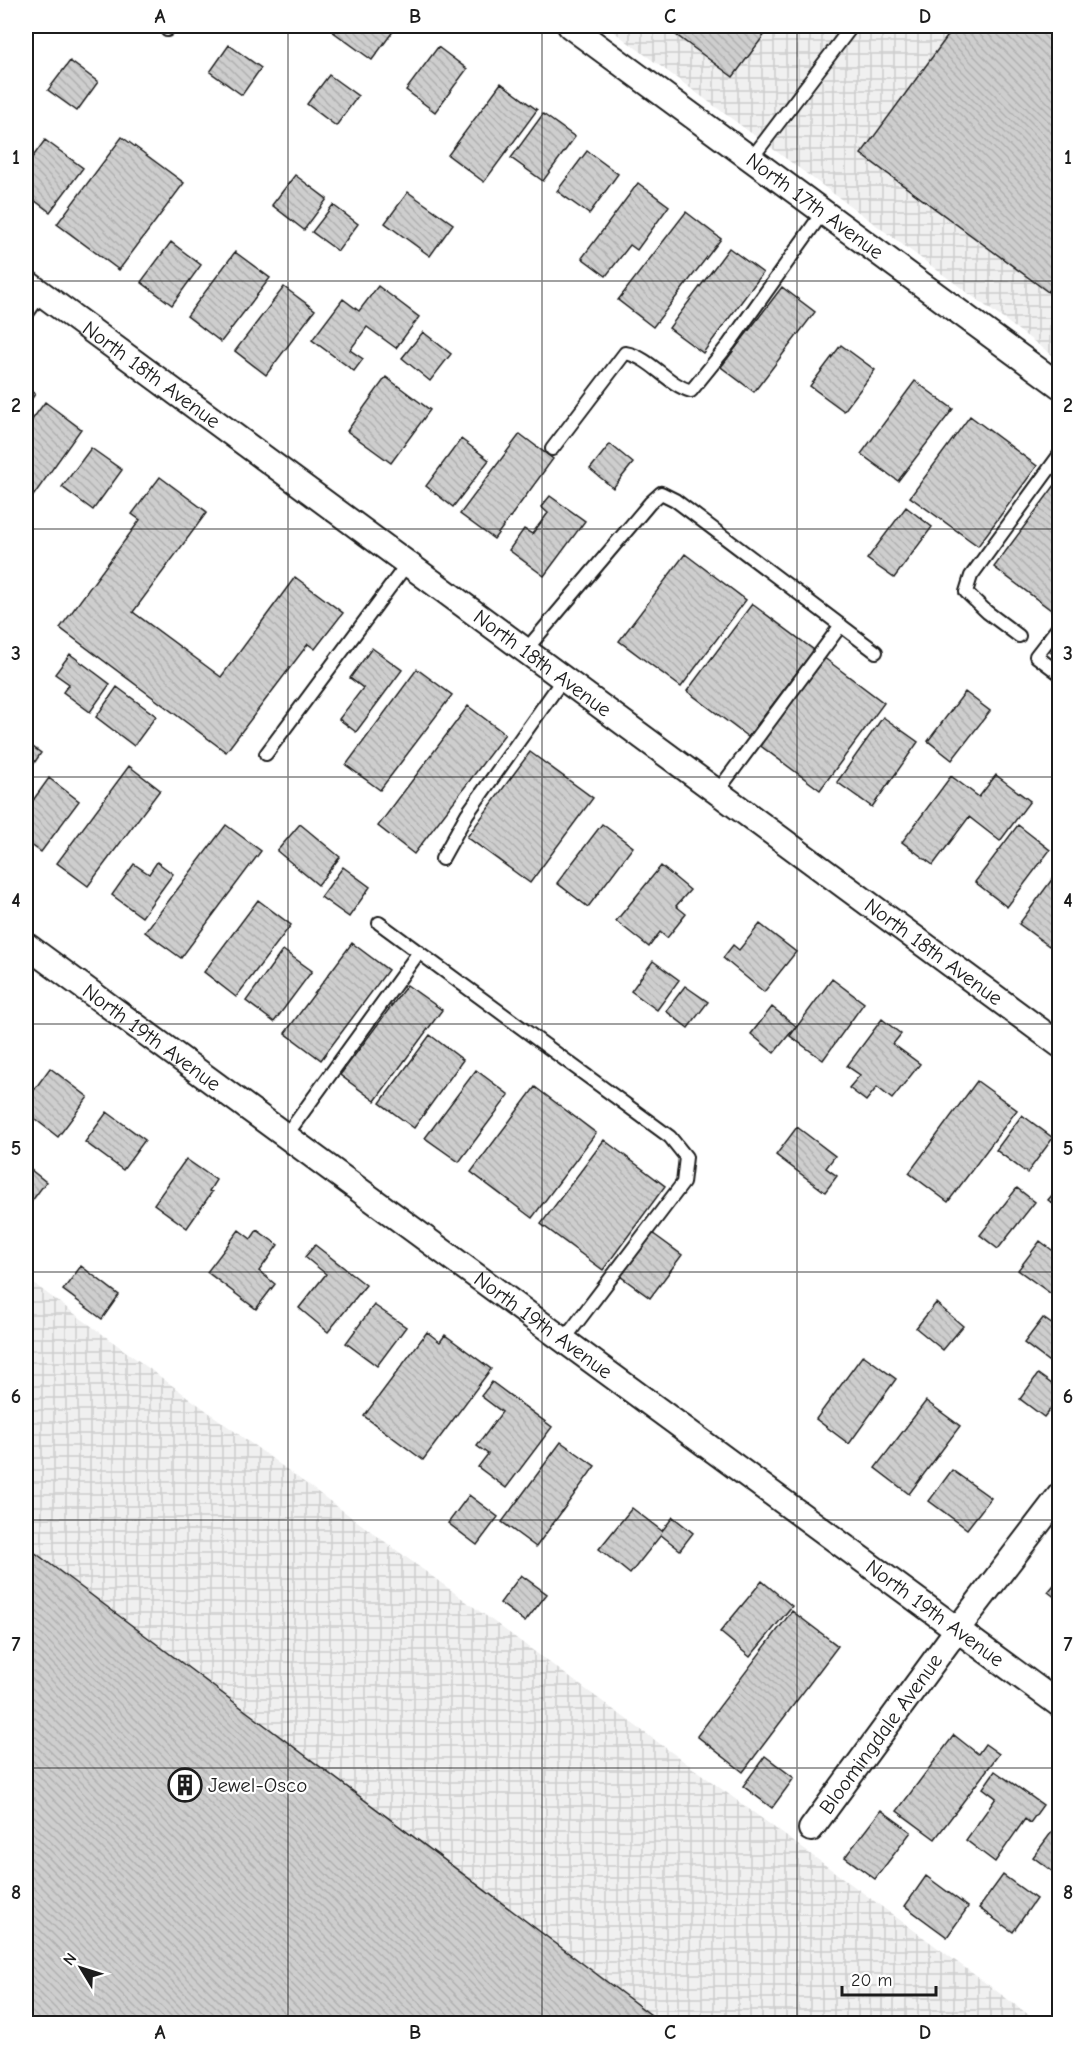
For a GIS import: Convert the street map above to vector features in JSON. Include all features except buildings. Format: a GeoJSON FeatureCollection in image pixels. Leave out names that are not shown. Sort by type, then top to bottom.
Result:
{"type":"FeatureCollection","features":[{"type":"Feature","properties":{"kind":"street","name":"North 17th Avenue"},"geometry":{"type":"LineString","coordinates":[[570,26],[1059,387]]}},
{"type":"Feature","properties":{"kind":"street","name":"North 18th Avenue"},"geometry":{"type":"LineString","coordinates":[[34,288],[1059,1045]]}},
{"type":"Feature","properties":{"kind":"street","name":"North 19th Avenue"},"geometry":{"type":"LineString","coordinates":[[26,945],[1059,1705]]}},
{"type":"Feature","properties":{"kind":"street","name":"Bloomingdale Avenue"},"geometry":{"type":"LineString","coordinates":[[811,1828],[1059,1495]]}},
{"type":"Feature","properties":{"kind":"lane"},"geometry":{"type":"LineString","coordinates":[[751,159],[852,26]]}},
{"type":"Feature","properties":{"kind":"lane"},"geometry":{"type":"LineString","coordinates":[[552,449],[625,352],[637,355],[681,389],[691,391],[729,344],[824,212]]}},
{"type":"Feature","properties":{"kind":"lane"},"geometry":{"type":"LineString","coordinates":[[26,315],[34,288]]}},
{"type":"Feature","properties":{"kind":"lane"},"geometry":{"type":"LineString","coordinates":[[1019,636],[987,612],[966,592],[971,576],[1059,454]]}},
{"type":"Feature","properties":{"kind":"lane"},"geometry":{"type":"LineString","coordinates":[[525,651],[650,502],[661,493],[675,500],[876,652]]}},
{"type":"Feature","properties":{"kind":"lane"},"geometry":{"type":"LineString","coordinates":[[266,754],[407,564]]}},
{"type":"Feature","properties":{"kind":"lane"},"geometry":{"type":"LineString","coordinates":[[717,792],[841,625]]}},
{"type":"Feature","properties":{"kind":"lane"},"geometry":{"type":"LineString","coordinates":[[1059,625],[1036,656],[1059,674]]}},
{"type":"Feature","properties":{"kind":"lane"},"geometry":{"type":"LineString","coordinates":[[442,860],[467,814],[563,679]]}},
{"type":"Feature","properties":{"kind":"lane"},"geometry":{"type":"LineString","coordinates":[[379,923],[670,1137],[686,1157],[683,1183],[563,1341]]}},
{"type":"Feature","properties":{"kind":"lane"},"geometry":{"type":"LineString","coordinates":[[285,1137],[418,952]]}},
{"type":"Feature","properties":{"kind":"shaded area"},"geometry":{"type":"Polygon","coordinates":[[[606,26],[1059,26],[1059,360],[606,26]]]}},
{"type":"Feature","properties":{"kind":"shaded area"},"geometry":{"type":"Polygon","coordinates":[[[26,1278],[1040,2023],[26,2023],[26,1278]]]}},
{"type":"Feature","properties":{"kind":"place","name":"Jewel-Osco"},"geometry":{"type":"Point","coordinates":[185,1785]}}]}
